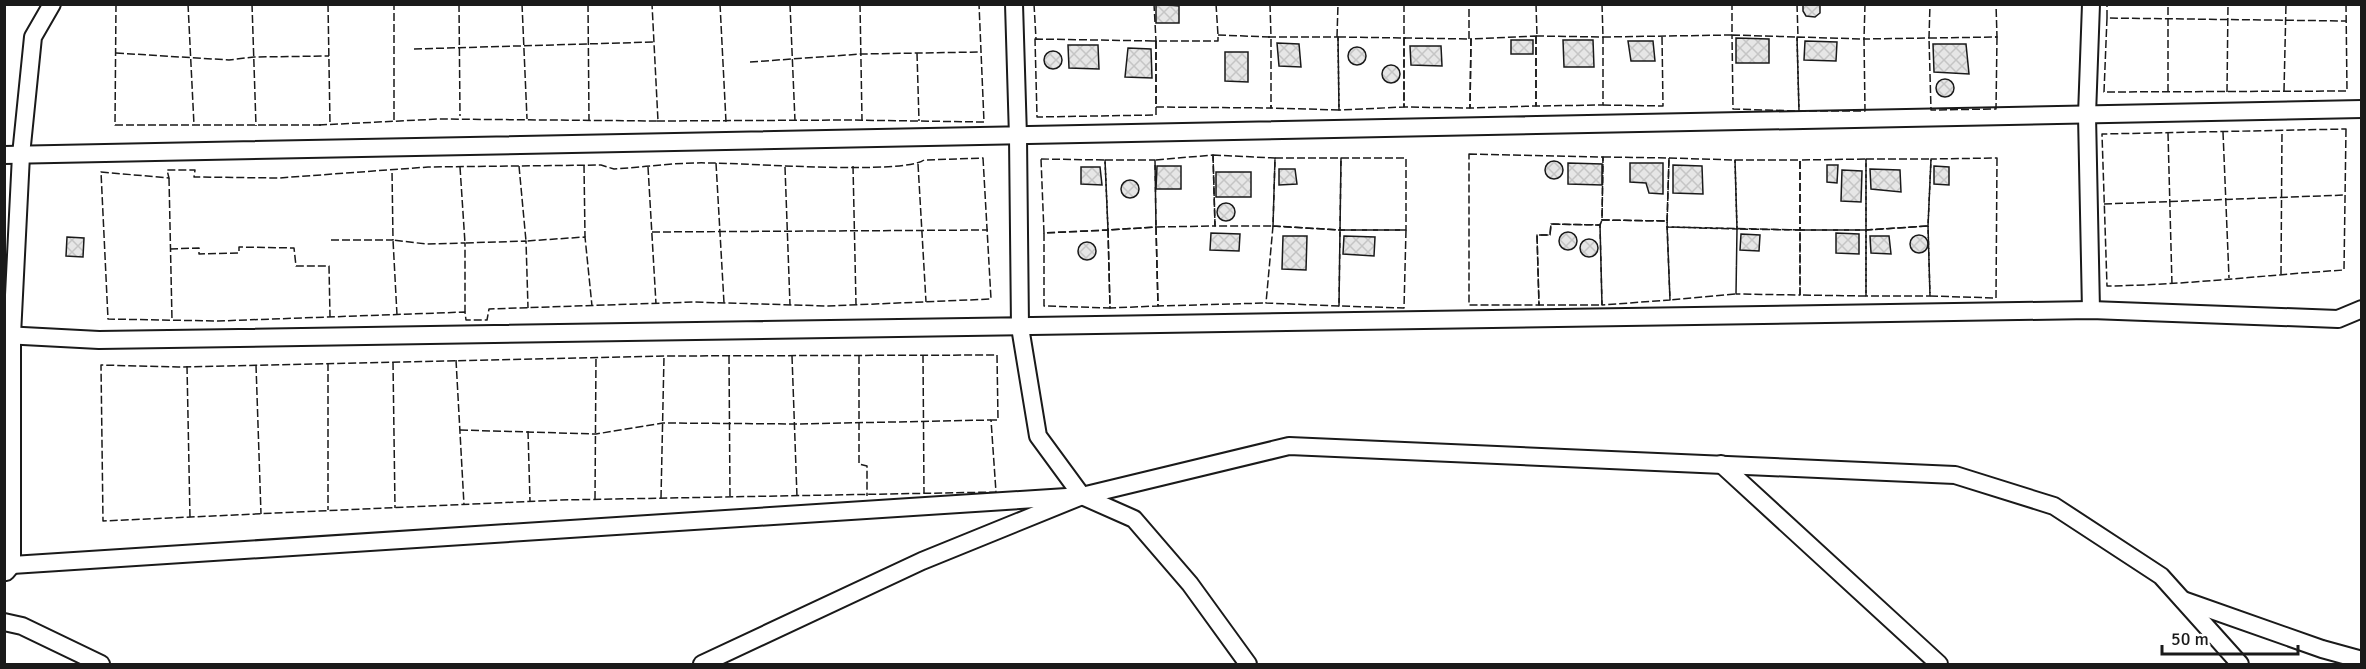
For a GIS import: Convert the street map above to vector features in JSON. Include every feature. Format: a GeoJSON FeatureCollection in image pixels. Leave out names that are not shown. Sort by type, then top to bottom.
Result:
{"type":"FeatureCollection","features":[{"type":"Feature","properties":{"kind":"street"},"geometry":{"type":"LineString","coordinates":[[52,4],[33,37],[13,155],[8,335],[8,569],[1082,496],[1134,519],[1190,584],[1248,664]]}},
{"type":"Feature","properties":{"kind":"street"},"geometry":{"type":"LineString","coordinates":[[1014,4],[1020,327],[1038,436],[1082,496]]}},
{"type":"Feature","properties":{"kind":"street"},"geometry":{"type":"LineString","coordinates":[[2091,4],[2087,115],[2091,310]]}},
{"type":"Feature","properties":{"kind":"street"},"geometry":{"type":"LineString","coordinates":[[13,155],[2361,109]]}},
{"type":"Feature","properties":{"kind":"street"},"geometry":{"type":"LineString","coordinates":[[8,335],[99,340],[2091,310],[2338,319],[2361,309]]}},
{"type":"Feature","properties":{"kind":"street"},"geometry":{"type":"LineString","coordinates":[[702,664],[922,561],[1082,496],[1289,446],[1955,475],[2054,506],[2161,576],[2240,664]]}},
{"type":"Feature","properties":{"kind":"street"},"geometry":{"type":"LineString","coordinates":[[1720,464],[1938,664]]}},
{"type":"Feature","properties":{"kind":"street"},"geometry":{"type":"LineString","coordinates":[[2182,599],[2322,649],[2361,660]]}},
{"type":"Feature","properties":{"kind":"street"},"geometry":{"type":"LineString","coordinates":[[4,622],[21,626],[100,664]]}},
{"type":"Feature","properties":{"kind":"building"},"geometry":{"type":"Polygon","coordinates":[[[1156,4],[1179,6],[1179,23],[1156,23],[1156,4]]]}},
{"type":"Feature","properties":{"kind":"building"},"geometry":{"type":"Polygon","coordinates":[[[1803,4],[1820,4],[1820,13],[1815,17],[1806,16],[1803,4]]]}},
{"type":"Feature","properties":{"kind":"building"},"geometry":{"type":"Polygon","coordinates":[[[1736,38],[1769,39],[1769,63],[1736,63],[1736,38]]]}},
{"type":"Feature","properties":{"kind":"building"},"geometry":{"type":"Polygon","coordinates":[[[1511,40],[1533,40],[1533,54],[1511,54],[1511,40]]]}},
{"type":"Feature","properties":{"kind":"building"},"geometry":{"type":"Polygon","coordinates":[[[1563,40],[1593,40],[1594,67],[1564,67],[1563,40]]]}},
{"type":"Feature","properties":{"kind":"building"},"geometry":{"type":"Polygon","coordinates":[[[1628,41],[1653,41],[1655,61],[1631,61],[1628,41]]]}},
{"type":"Feature","properties":{"kind":"building"},"geometry":{"type":"Polygon","coordinates":[[[1805,41],[1837,42],[1836,61],[1804,60],[1805,41]]]}},
{"type":"Feature","properties":{"kind":"building"},"geometry":{"type":"Polygon","coordinates":[[[1277,43],[1299,44],[1301,67],[1279,66],[1277,43]]]}},
{"type":"Feature","properties":{"kind":"building"},"geometry":{"type":"Polygon","coordinates":[[[1933,44],[1966,44],[1969,74],[1934,72],[1933,44]]]}},
{"type":"Feature","properties":{"kind":"building"},"geometry":{"type":"Polygon","coordinates":[[[1068,45],[1098,45],[1099,69],[1069,68],[1068,45]]]}},
{"type":"Feature","properties":{"kind":"building"},"geometry":{"type":"Polygon","coordinates":[[[1410,46],[1441,46],[1442,66],[1411,65],[1410,46]]]}},
{"type":"Feature","properties":{"kind":"building"},"geometry":{"type":"Polygon","coordinates":[[[1357,47],[1363,50],[1366,56],[1363,62],[1357,65],[1351,62],[1348,56],[1351,50],[1357,47]]]}},
{"type":"Feature","properties":{"kind":"building"},"geometry":{"type":"Polygon","coordinates":[[[1128,48],[1151,49],[1152,78],[1125,77],[1128,48]]]}},
{"type":"Feature","properties":{"kind":"building"},"geometry":{"type":"Polygon","coordinates":[[[1053,51],[1059,54],[1062,60],[1059,66],[1053,69],[1047,66],[1044,60],[1047,54],[1053,51]]]}},
{"type":"Feature","properties":{"kind":"building"},"geometry":{"type":"Polygon","coordinates":[[[1225,52],[1248,52],[1248,82],[1225,81],[1225,52]]]}},
{"type":"Feature","properties":{"kind":"building"},"geometry":{"type":"Polygon","coordinates":[[[1391,65],[1397,68],[1400,74],[1397,80],[1391,83],[1385,80],[1382,74],[1385,68],[1391,65]]]}},
{"type":"Feature","properties":{"kind":"building"},"geometry":{"type":"Polygon","coordinates":[[[1945,79],[1951,82],[1954,88],[1951,94],[1945,97],[1939,94],[1936,88],[1939,82],[1945,79]]]}},
{"type":"Feature","properties":{"kind":"building"},"geometry":{"type":"Polygon","coordinates":[[[1554,161],[1560,164],[1563,170],[1560,176],[1554,179],[1548,176],[1545,170],[1548,164],[1554,161]]]}},
{"type":"Feature","properties":{"kind":"building"},"geometry":{"type":"Polygon","coordinates":[[[1568,163],[1602,164],[1602,185],[1568,184],[1568,163]]]}},
{"type":"Feature","properties":{"kind":"building"},"geometry":{"type":"Polygon","coordinates":[[[1630,163],[1663,163],[1663,194],[1649,193],[1646,183],[1630,182],[1630,163]]]}},
{"type":"Feature","properties":{"kind":"building"},"geometry":{"type":"Polygon","coordinates":[[[1673,165],[1702,166],[1703,194],[1673,193],[1673,165]]]}},
{"type":"Feature","properties":{"kind":"building"},"geometry":{"type":"Polygon","coordinates":[[[1827,165],[1838,165],[1837,183],[1827,182],[1827,165]]]}},
{"type":"Feature","properties":{"kind":"building"},"geometry":{"type":"Polygon","coordinates":[[[1157,166],[1181,166],[1181,189],[1156,189],[1157,166]]]}},
{"type":"Feature","properties":{"kind":"building"},"geometry":{"type":"Polygon","coordinates":[[[1934,166],[1949,167],[1949,185],[1934,184],[1934,166]]]}},
{"type":"Feature","properties":{"kind":"building"},"geometry":{"type":"Polygon","coordinates":[[[1081,167],[1100,167],[1102,185],[1081,184],[1081,167]]]}},
{"type":"Feature","properties":{"kind":"building"},"geometry":{"type":"Polygon","coordinates":[[[1279,169],[1295,169],[1297,184],[1279,185],[1279,169]]]}},
{"type":"Feature","properties":{"kind":"building"},"geometry":{"type":"Polygon","coordinates":[[[1870,169],[1900,170],[1901,192],[1871,189],[1870,169]]]}},
{"type":"Feature","properties":{"kind":"building"},"geometry":{"type":"Polygon","coordinates":[[[1842,170],[1862,171],[1861,202],[1841,201],[1842,170]]]}},
{"type":"Feature","properties":{"kind":"building"},"geometry":{"type":"Polygon","coordinates":[[[1216,172],[1251,172],[1251,197],[1216,197],[1216,172]]]}},
{"type":"Feature","properties":{"kind":"building"},"geometry":{"type":"Polygon","coordinates":[[[1130,180],[1136,183],[1139,189],[1136,195],[1130,198],[1124,195],[1121,189],[1124,183],[1130,180]]]}},
{"type":"Feature","properties":{"kind":"building"},"geometry":{"type":"Polygon","coordinates":[[[1226,203],[1232,206],[1235,212],[1232,218],[1226,221],[1220,218],[1217,212],[1220,206],[1226,203]]]}},
{"type":"Feature","properties":{"kind":"building"},"geometry":{"type":"Polygon","coordinates":[[[1568,232],[1574,235],[1577,241],[1574,247],[1568,250],[1562,247],[1559,241],[1562,235],[1568,232]]]}},
{"type":"Feature","properties":{"kind":"building"},"geometry":{"type":"Polygon","coordinates":[[[1211,233],[1240,234],[1239,251],[1210,250],[1211,233]]]}},
{"type":"Feature","properties":{"kind":"building"},"geometry":{"type":"Polygon","coordinates":[[[1836,233],[1859,234],[1859,254],[1836,253],[1836,233]]]}},
{"type":"Feature","properties":{"kind":"building"},"geometry":{"type":"Polygon","coordinates":[[[1741,234],[1760,235],[1759,251],[1740,250],[1741,234]]]}},
{"type":"Feature","properties":{"kind":"building"},"geometry":{"type":"Polygon","coordinates":[[[1919,235],[1925,238],[1928,244],[1925,250],[1919,253],[1913,250],[1910,244],[1913,238],[1919,235]]]}},
{"type":"Feature","properties":{"kind":"building"},"geometry":{"type":"Polygon","coordinates":[[[1283,236],[1307,236],[1306,270],[1282,269],[1283,236]]]}},
{"type":"Feature","properties":{"kind":"building"},"geometry":{"type":"Polygon","coordinates":[[[1344,236],[1375,237],[1374,256],[1343,254],[1344,236]]]}},
{"type":"Feature","properties":{"kind":"building"},"geometry":{"type":"Polygon","coordinates":[[[1870,236],[1889,236],[1891,254],[1871,253],[1870,236]]]}},
{"type":"Feature","properties":{"kind":"building"},"geometry":{"type":"Polygon","coordinates":[[[67,237],[84,238],[83,257],[66,256],[67,237]]]}},
{"type":"Feature","properties":{"kind":"building"},"geometry":{"type":"Polygon","coordinates":[[[1589,239],[1595,242],[1598,248],[1595,254],[1589,257],[1583,254],[1580,248],[1583,242],[1589,239]]]}},
{"type":"Feature","properties":{"kind":"building"},"geometry":{"type":"Polygon","coordinates":[[[1087,242],[1093,245],[1096,251],[1093,257],[1087,260],[1081,257],[1078,251],[1081,245],[1087,242]]]}},
{"type":"Feature","properties":{"kind":"fence"},"geometry":{"type":"LineString","coordinates":[[116,4],[115,125],[321,125]]}},
{"type":"Feature","properties":{"kind":"fence"},"geometry":{"type":"LineString","coordinates":[[188,4],[194,125]]}},
{"type":"Feature","properties":{"kind":"fence"},"geometry":{"type":"LineString","coordinates":[[252,4],[256,126]]}},
{"type":"Feature","properties":{"kind":"fence"},"geometry":{"type":"LineString","coordinates":[[328,4],[330,124]]}},
{"type":"Feature","properties":{"kind":"fence"},"geometry":{"type":"LineString","coordinates":[[394,4],[394,120]]}},
{"type":"Feature","properties":{"kind":"fence"},"geometry":{"type":"LineString","coordinates":[[459,4],[460,116]]}},
{"type":"Feature","properties":{"kind":"fence"},"geometry":{"type":"LineString","coordinates":[[522,4],[527,119]]}},
{"type":"Feature","properties":{"kind":"fence"},"geometry":{"type":"LineString","coordinates":[[588,4],[589,120]]}},
{"type":"Feature","properties":{"kind":"fence"},"geometry":{"type":"LineString","coordinates":[[319,125],[439,119],[658,121],[652,4]]}},
{"type":"Feature","properties":{"kind":"fence"},"geometry":{"type":"LineString","coordinates":[[720,4],[726,122]]}},
{"type":"Feature","properties":{"kind":"fence"},"geometry":{"type":"LineString","coordinates":[[790,4],[795,121]]}},
{"type":"Feature","properties":{"kind":"fence"},"geometry":{"type":"LineString","coordinates":[[860,4],[862,120]]}},
{"type":"Feature","properties":{"kind":"fence"},"geometry":{"type":"LineString","coordinates":[[657,121],[984,122],[979,4]]}},
{"type":"Feature","properties":{"kind":"fence"},"geometry":{"type":"LineString","coordinates":[[1034,4],[1036,39]]}},
{"type":"Feature","properties":{"kind":"fence"},"geometry":{"type":"LineString","coordinates":[[1153,41],[1156,41],[1154,4]]}},
{"type":"Feature","properties":{"kind":"fence"},"geometry":{"type":"LineString","coordinates":[[1216,4],[1218,35],[1220,35]]}},
{"type":"Feature","properties":{"kind":"fence"},"geometry":{"type":"LineString","coordinates":[[1270,4],[1271,37]]}},
{"type":"Feature","properties":{"kind":"fence"},"geometry":{"type":"LineString","coordinates":[[1337,37],[1338,4]]}},
{"type":"Feature","properties":{"kind":"fence"},"geometry":{"type":"LineString","coordinates":[[1404,4],[1404,38],[1406,38]]}},
{"type":"Feature","properties":{"kind":"fence"},"geometry":{"type":"LineString","coordinates":[[1469,4],[1469,39]]}},
{"type":"Feature","properties":{"kind":"fence"},"geometry":{"type":"LineString","coordinates":[[1536,4],[1537,36]]}},
{"type":"Feature","properties":{"kind":"fence"},"geometry":{"type":"LineString","coordinates":[[1602,4],[1603,37],[1732,35],[1732,4]]}},
{"type":"Feature","properties":{"kind":"fence"},"geometry":{"type":"LineString","coordinates":[[1797,4],[1798,37]]}},
{"type":"Feature","properties":{"kind":"fence"},"geometry":{"type":"LineString","coordinates":[[1865,4],[1864,39],[1929,38],[1930,4]]}},
{"type":"Feature","properties":{"kind":"fence"},"geometry":{"type":"LineString","coordinates":[[1995,37],[1997,37],[1996,4]]}},
{"type":"Feature","properties":{"kind":"fence"},"geometry":{"type":"LineString","coordinates":[[2107,4],[2107,18]]}},
{"type":"Feature","properties":{"kind":"fence"},"geometry":{"type":"LineString","coordinates":[[2168,4],[2168,92]]}},
{"type":"Feature","properties":{"kind":"fence"},"geometry":{"type":"LineString","coordinates":[[2227,92],[2228,4]]}},
{"type":"Feature","properties":{"kind":"fence"},"geometry":{"type":"LineString","coordinates":[[2284,91],[2286,4]]}},
{"type":"Feature","properties":{"kind":"fence"},"geometry":{"type":"LineString","coordinates":[[2346,4],[2347,91],[2104,92],[2107,18],[2346,21]]}},
{"type":"Feature","properties":{"kind":"fence"},"geometry":{"type":"LineString","coordinates":[[1218,35],[1271,37],[1271,108],[1156,107],[1156,41],[1218,41],[1218,35]]}},
{"type":"Feature","properties":{"kind":"fence"},"geometry":{"type":"LineString","coordinates":[[1732,35],[1797,37],[1799,111],[1733,109],[1732,35]]}},
{"type":"Feature","properties":{"kind":"fence"},"geometry":{"type":"LineString","coordinates":[[1536,36],[1603,37],[1603,105],[1536,106],[1536,36]]}},
{"type":"Feature","properties":{"kind":"fence"},"geometry":{"type":"LineString","coordinates":[[1536,36],[1536,106],[1470,108],[1471,39],[1536,36]]}},
{"type":"Feature","properties":{"kind":"fence"},"geometry":{"type":"LineString","coordinates":[[1603,105],[1663,106],[1662,36]]}},
{"type":"Feature","properties":{"kind":"fence"},"geometry":{"type":"LineString","coordinates":[[1268,37],[1338,37],[1339,110],[1271,108],[1271,105]]}},
{"type":"Feature","properties":{"kind":"fence"},"geometry":{"type":"LineString","coordinates":[[1338,37],[1404,38],[1404,107],[1339,110],[1338,37]]}},
{"type":"Feature","properties":{"kind":"fence"},"geometry":{"type":"LineString","coordinates":[[1797,37],[1864,39],[1865,111],[1799,111],[1797,37]]}},
{"type":"Feature","properties":{"kind":"fence"},"geometry":{"type":"LineString","coordinates":[[1997,37],[1996,109],[1931,110],[1929,38],[1997,37]]}},
{"type":"Feature","properties":{"kind":"fence"},"geometry":{"type":"LineString","coordinates":[[1404,38],[1471,39],[1470,108],[1404,107],[1404,38]]}},
{"type":"Feature","properties":{"kind":"fence"},"geometry":{"type":"LineString","coordinates":[[1035,39],[1156,41],[1156,115],[1037,117],[1035,39]]}},
{"type":"Feature","properties":{"kind":"fence"},"geometry":{"type":"LineString","coordinates":[[414,49],[654,42]]}},
{"type":"Feature","properties":{"kind":"fence"},"geometry":{"type":"LineString","coordinates":[[750,62],[861,54],[981,52]]}},
{"type":"Feature","properties":{"kind":"fence"},"geometry":{"type":"LineString","coordinates":[[116,53],[229,60],[254,57],[329,56]]}},
{"type":"Feature","properties":{"kind":"fence"},"geometry":{"type":"LineString","coordinates":[[917,53],[919,121]]}},
{"type":"Feature","properties":{"kind":"fence"},"geometry":{"type":"LineString","coordinates":[[2346,129],[2344,270],[2196,282],[2107,286],[2102,134],[2346,129]]}},
{"type":"Feature","properties":{"kind":"fence"},"geometry":{"type":"LineString","coordinates":[[2281,274],[2282,131]]}},
{"type":"Feature","properties":{"kind":"fence"},"geometry":{"type":"LineString","coordinates":[[2223,132],[2229,278]]}},
{"type":"Feature","properties":{"kind":"fence"},"geometry":{"type":"LineString","coordinates":[[2168,133],[2172,285]]}},
{"type":"Feature","properties":{"kind":"fence"},"geometry":{"type":"LineString","coordinates":[[1469,154],[1603,157],[1600,225],[1551,224],[1550,235],[1537,235],[1539,305],[1469,305],[1469,154]]}},
{"type":"Feature","properties":{"kind":"fence"},"geometry":{"type":"LineString","coordinates":[[1213,155],[1275,158],[1273,226],[1215,226],[1213,155]]}},
{"type":"Feature","properties":{"kind":"fence"},"geometry":{"type":"LineString","coordinates":[[1213,155],[1215,226],[1156,227],[1155,160],[1213,155]]}},
{"type":"Feature","properties":{"kind":"fence"},"geometry":{"type":"LineString","coordinates":[[1603,157],[1669,158],[1667,221],[1602,220],[1603,157]]}},
{"type":"Feature","properties":{"kind":"fence"},"geometry":{"type":"LineString","coordinates":[[983,158],[991,299],[828,306],[693,302],[489,309],[487,320],[466,320],[465,312],[218,321],[108,319],[101,172],[169,178],[167,170],[195,170],[194,177],[279,178],[428,167],[601,165],[614,169],[698,163],[857,168],[887,167],[924,160],[983,158]]}},
{"type":"Feature","properties":{"kind":"fence"},"geometry":{"type":"LineString","coordinates":[[1275,158],[1341,158],[1340,230],[1273,226],[1275,158]]}},
{"type":"Feature","properties":{"kind":"fence"},"geometry":{"type":"LineString","coordinates":[[1341,158],[1406,158],[1406,230],[1340,230],[1341,158]]}},
{"type":"Feature","properties":{"kind":"fence"},"geometry":{"type":"LineString","coordinates":[[1669,158],[1735,160],[1737,229],[1667,227],[1669,158]]}},
{"type":"Feature","properties":{"kind":"fence"},"geometry":{"type":"LineString","coordinates":[[1997,158],[1996,298],[1930,296],[1928,226],[1931,159],[1997,158]]}},
{"type":"Feature","properties":{"kind":"fence"},"geometry":{"type":"LineString","coordinates":[[1041,159],[1105,160],[1108,230],[1044,233],[1041,159]]}},
{"type":"Feature","properties":{"kind":"fence"},"geometry":{"type":"LineString","coordinates":[[1866,159],[1866,230],[1800,230],[1800,160],[1866,159]]}},
{"type":"Feature","properties":{"kind":"fence"},"geometry":{"type":"LineString","coordinates":[[1866,159],[1931,159],[1928,226],[1866,230],[1866,159]]}},
{"type":"Feature","properties":{"kind":"fence"},"geometry":{"type":"LineString","coordinates":[[1105,160],[1155,160],[1156,227],[1108,230],[1105,160]]}},
{"type":"Feature","properties":{"kind":"fence"},"geometry":{"type":"LineString","coordinates":[[1735,160],[1800,160],[1800,230],[1737,229],[1735,160]]}},
{"type":"Feature","properties":{"kind":"fence"},"geometry":{"type":"LineString","coordinates":[[716,163],[724,303]]}},
{"type":"Feature","properties":{"kind":"fence"},"geometry":{"type":"LineString","coordinates":[[918,164],[926,302]]}},
{"type":"Feature","properties":{"kind":"fence"},"geometry":{"type":"LineString","coordinates":[[584,165],[585,237]]}},
{"type":"Feature","properties":{"kind":"fence"},"geometry":{"type":"LineString","coordinates":[[519,166],[526,241],[585,237],[592,306]]}},
{"type":"Feature","properties":{"kind":"fence"},"geometry":{"type":"LineString","coordinates":[[853,166],[856,304]]}},
{"type":"Feature","properties":{"kind":"fence"},"geometry":{"type":"LineString","coordinates":[[460,167],[465,243],[526,241],[528,308]]}},
{"type":"Feature","properties":{"kind":"fence"},"geometry":{"type":"LineString","coordinates":[[648,167],[656,304]]}},
{"type":"Feature","properties":{"kind":"fence"},"geometry":{"type":"LineString","coordinates":[[785,167],[790,305]]}},
{"type":"Feature","properties":{"kind":"fence"},"geometry":{"type":"LineString","coordinates":[[331,240],[393,240],[392,170]]}},
{"type":"Feature","properties":{"kind":"fence"},"geometry":{"type":"LineString","coordinates":[[169,178],[172,320]]}},
{"type":"Feature","properties":{"kind":"fence"},"geometry":{"type":"LineString","coordinates":[[2104,204],[2345,195]]}},
{"type":"Feature","properties":{"kind":"fence"},"geometry":{"type":"LineString","coordinates":[[1602,220],[1667,221],[1670,300],[1602,305],[1600,225],[1602,220]]}},
{"type":"Feature","properties":{"kind":"fence"},"geometry":{"type":"LineString","coordinates":[[1551,224],[1600,225],[1602,305],[1539,305],[1537,235],[1550,235],[1551,224]]}},
{"type":"Feature","properties":{"kind":"fence"},"geometry":{"type":"LineString","coordinates":[[1273,226],[1340,230],[1339,306],[1266,303],[1273,226]]}},
{"type":"Feature","properties":{"kind":"fence"},"geometry":{"type":"LineString","coordinates":[[1928,226],[1930,296],[1866,296],[1866,230],[1928,226]]}},
{"type":"Feature","properties":{"kind":"fence"},"geometry":{"type":"LineString","coordinates":[[1156,227],[1158,306],[1266,303]]}},
{"type":"Feature","properties":{"kind":"fence"},"geometry":{"type":"LineString","coordinates":[[1156,227],[1158,306],[1110,308],[1108,230],[1156,227]]}},
{"type":"Feature","properties":{"kind":"fence"},"geometry":{"type":"LineString","coordinates":[[1737,229],[1736,294],[1670,300],[1667,227],[1800,230],[1800,295],[1736,294],[1737,229]]}},
{"type":"Feature","properties":{"kind":"fence"},"geometry":{"type":"LineString","coordinates":[[652,232],[988,230]]}},
{"type":"Feature","properties":{"kind":"fence"},"geometry":{"type":"LineString","coordinates":[[1108,230],[1110,308],[1044,306],[1044,233],[1108,230]]}},
{"type":"Feature","properties":{"kind":"fence"},"geometry":{"type":"LineString","coordinates":[[1340,230],[1406,230],[1404,308],[1339,306],[1340,230]]}},
{"type":"Feature","properties":{"kind":"fence"},"geometry":{"type":"LineString","coordinates":[[1800,230],[1866,230],[1866,296],[1800,295],[1800,230]]}},
{"type":"Feature","properties":{"kind":"fence"},"geometry":{"type":"LineString","coordinates":[[397,315],[393,240],[426,244],[465,243],[465,312]]}},
{"type":"Feature","properties":{"kind":"fence"},"geometry":{"type":"LineString","coordinates":[[170,249],[199,248],[199,254],[239,253],[239,247],[294,248],[296,266],[329,266],[330,317]]}},
{"type":"Feature","properties":{"kind":"fence"},"geometry":{"type":"LineString","coordinates":[[923,355],[924,493]]}},
{"type":"Feature","properties":{"kind":"fence"},"geometry":{"type":"LineString","coordinates":[[997,355],[998,420],[991,420],[996,492],[560,500],[103,521],[101,365],[178,367],[664,356],[997,355]]}},
{"type":"Feature","properties":{"kind":"fence"},"geometry":{"type":"LineString","coordinates":[[661,498],[664,356]]}},
{"type":"Feature","properties":{"kind":"fence"},"geometry":{"type":"LineString","coordinates":[[729,356],[730,498]]}},
{"type":"Feature","properties":{"kind":"fence"},"geometry":{"type":"LineString","coordinates":[[792,356],[797,497]]}},
{"type":"Feature","properties":{"kind":"fence"},"geometry":{"type":"LineString","coordinates":[[859,356],[859,464],[867,466],[867,496]]}},
{"type":"Feature","properties":{"kind":"fence"},"geometry":{"type":"LineString","coordinates":[[595,499],[596,357]]}},
{"type":"Feature","properties":{"kind":"fence"},"geometry":{"type":"LineString","coordinates":[[456,360],[464,505]]}},
{"type":"Feature","properties":{"kind":"fence"},"geometry":{"type":"LineString","coordinates":[[393,362],[395,508]]}},
{"type":"Feature","properties":{"kind":"fence"},"geometry":{"type":"LineString","coordinates":[[328,363],[328,510]]}},
{"type":"Feature","properties":{"kind":"fence"},"geometry":{"type":"LineString","coordinates":[[256,365],[261,514]]}},
{"type":"Feature","properties":{"kind":"fence"},"geometry":{"type":"LineString","coordinates":[[187,366],[190,518]]}},
{"type":"Feature","properties":{"kind":"fence"},"geometry":{"type":"LineString","coordinates":[[460,430],[596,434],[663,423],[795,424],[991,420]]}},
{"type":"Feature","properties":{"kind":"fence"},"geometry":{"type":"LineString","coordinates":[[528,431],[530,501]]}}]}
